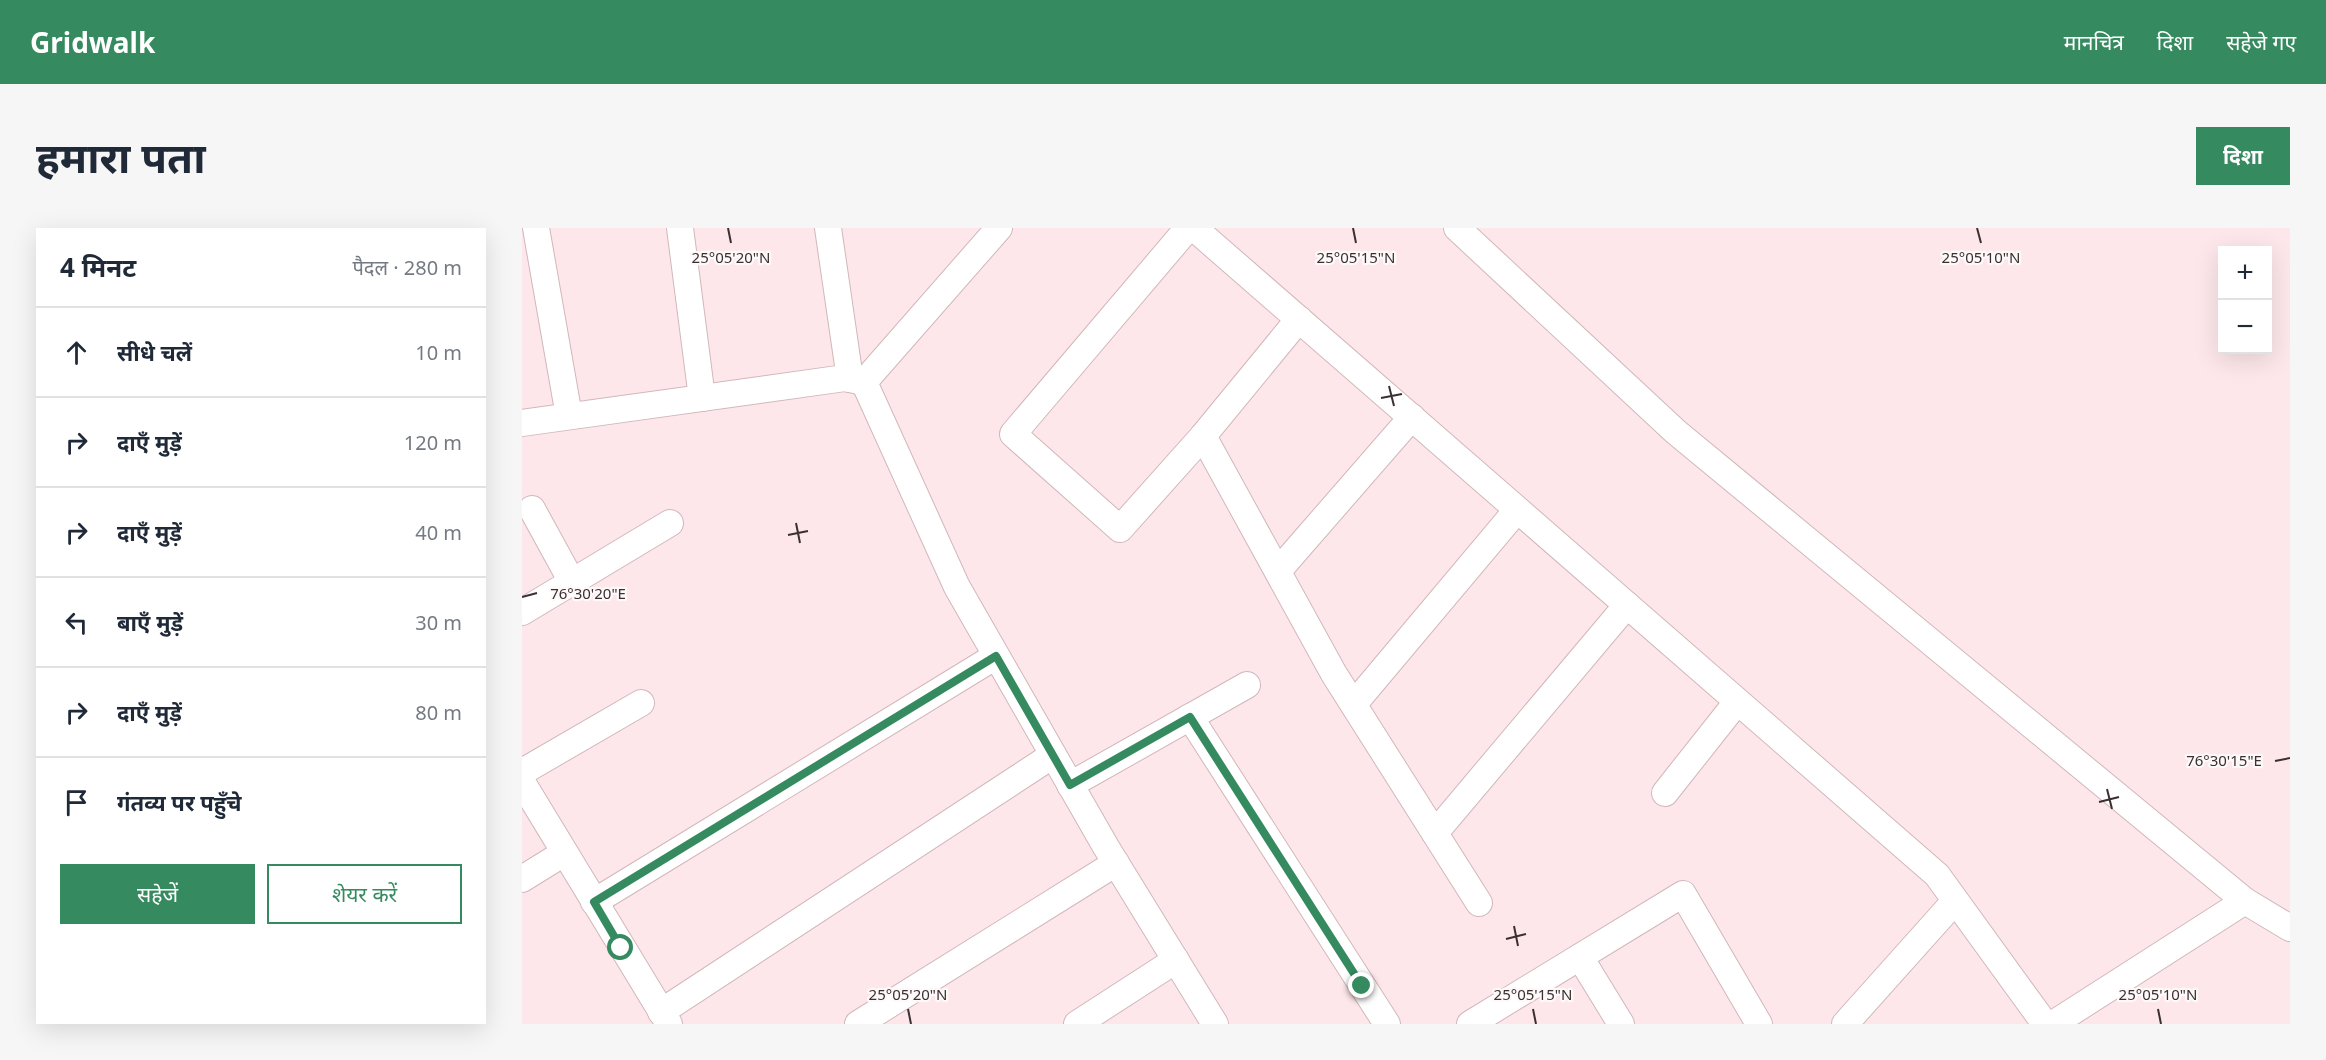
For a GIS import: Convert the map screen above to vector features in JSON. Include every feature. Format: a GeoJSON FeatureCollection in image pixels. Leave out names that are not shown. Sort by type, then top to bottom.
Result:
{"type":"FeatureCollection","features":[{"type":"Feature","properties":{"kind":"street"},"geometry":{"type":"LineString","coordinates":[[536,228],[569,416]]}},
{"type":"Feature","properties":{"kind":"street"},"geometry":{"type":"LineString","coordinates":[[681,228],[702,398]]}},
{"type":"Feature","properties":{"kind":"street"},"geometry":{"type":"LineString","coordinates":[[828,228],[857,381],[957,587],[1116,863],[1215,1024]]}},
{"type":"Feature","properties":{"kind":"street"},"geometry":{"type":"LineString","coordinates":[[857,381],[999,228]]}},
{"type":"Feature","properties":{"kind":"street"},"geometry":{"type":"LineString","coordinates":[[1188,228],[1013,434],[1120,529],[1203,436],[1299,319]]}},
{"type":"Feature","properties":{"kind":"street"},"geometry":{"type":"LineString","coordinates":[[1194,228],[1936,875],[2045,1024]]}},
{"type":"Feature","properties":{"kind":"street"},"geometry":{"type":"LineString","coordinates":[[1457,228],[1676,432],[2245,901],[2290,928]]}},
{"type":"Feature","properties":{"kind":"street"},"geometry":{"type":"LineString","coordinates":[[522,423],[844,378],[857,381]]}},
{"type":"Feature","properties":{"kind":"street"},"geometry":{"type":"LineString","coordinates":[[1278,571],[1412,417]]}},
{"type":"Feature","properties":{"kind":"street"},"geometry":{"type":"LineString","coordinates":[[1203,436],[1354,704],[1479,903]]}},
{"type":"Feature","properties":{"kind":"street"},"geometry":{"type":"LineString","coordinates":[[532,509],[572,582]]}},
{"type":"Feature","properties":{"kind":"street"},"geometry":{"type":"LineString","coordinates":[[1354,704],[1517,510]]}},
{"type":"Feature","properties":{"kind":"street"},"geometry":{"type":"LineString","coordinates":[[522,612],[670,523]]}},
{"type":"Feature","properties":{"kind":"street"},"geometry":{"type":"LineString","coordinates":[[1435,833],[1627,605]]}},
{"type":"Feature","properties":{"kind":"street"},"geometry":{"type":"LineString","coordinates":[[594,902],[996,656]]}},
{"type":"Feature","properties":{"kind":"street"},"geometry":{"type":"LineString","coordinates":[[1070,785],[1246,685]]}},
{"type":"Feature","properties":{"kind":"street"},"geometry":{"type":"LineString","coordinates":[[1665,793],[1737,702]]}},
{"type":"Feature","properties":{"kind":"street"},"geometry":{"type":"LineString","coordinates":[[522,772],[641,703]]}},
{"type":"Feature","properties":{"kind":"street"},"geometry":{"type":"LineString","coordinates":[[1190,717],[1387,1024]]}},
{"type":"Feature","properties":{"kind":"street"},"geometry":{"type":"LineString","coordinates":[[522,782],[665,1018],[1053,755]]}},
{"type":"Feature","properties":{"kind":"street"},"geometry":{"type":"LineString","coordinates":[[522,879],[564,853]]}},
{"type":"Feature","properties":{"kind":"street"},"geometry":{"type":"LineString","coordinates":[[858,1024],[1116,863]]}},
{"type":"Feature","properties":{"kind":"street"},"geometry":{"type":"LineString","coordinates":[[1470,1024],[1683,894],[1759,1024]]}},
{"type":"Feature","properties":{"kind":"street"},"geometry":{"type":"LineString","coordinates":[[1845,1024],[1955,901]]}},
{"type":"Feature","properties":{"kind":"street"},"geometry":{"type":"LineString","coordinates":[[2053,1024],[2245,901]]}},
{"type":"Feature","properties":{"kind":"street"},"geometry":{"type":"LineString","coordinates":[[1580,957],[1621,1024]]}},
{"type":"Feature","properties":{"kind":"street"},"geometry":{"type":"LineString","coordinates":[[1077,1024],[1176,960]]}},
{"type":"Feature","properties":{"kind":"route"},"geometry":{"type":"LineString","coordinates":[[621,948],[594,902],[996,656],[1070,785],[1190,717],[1362,986]]}}]}
